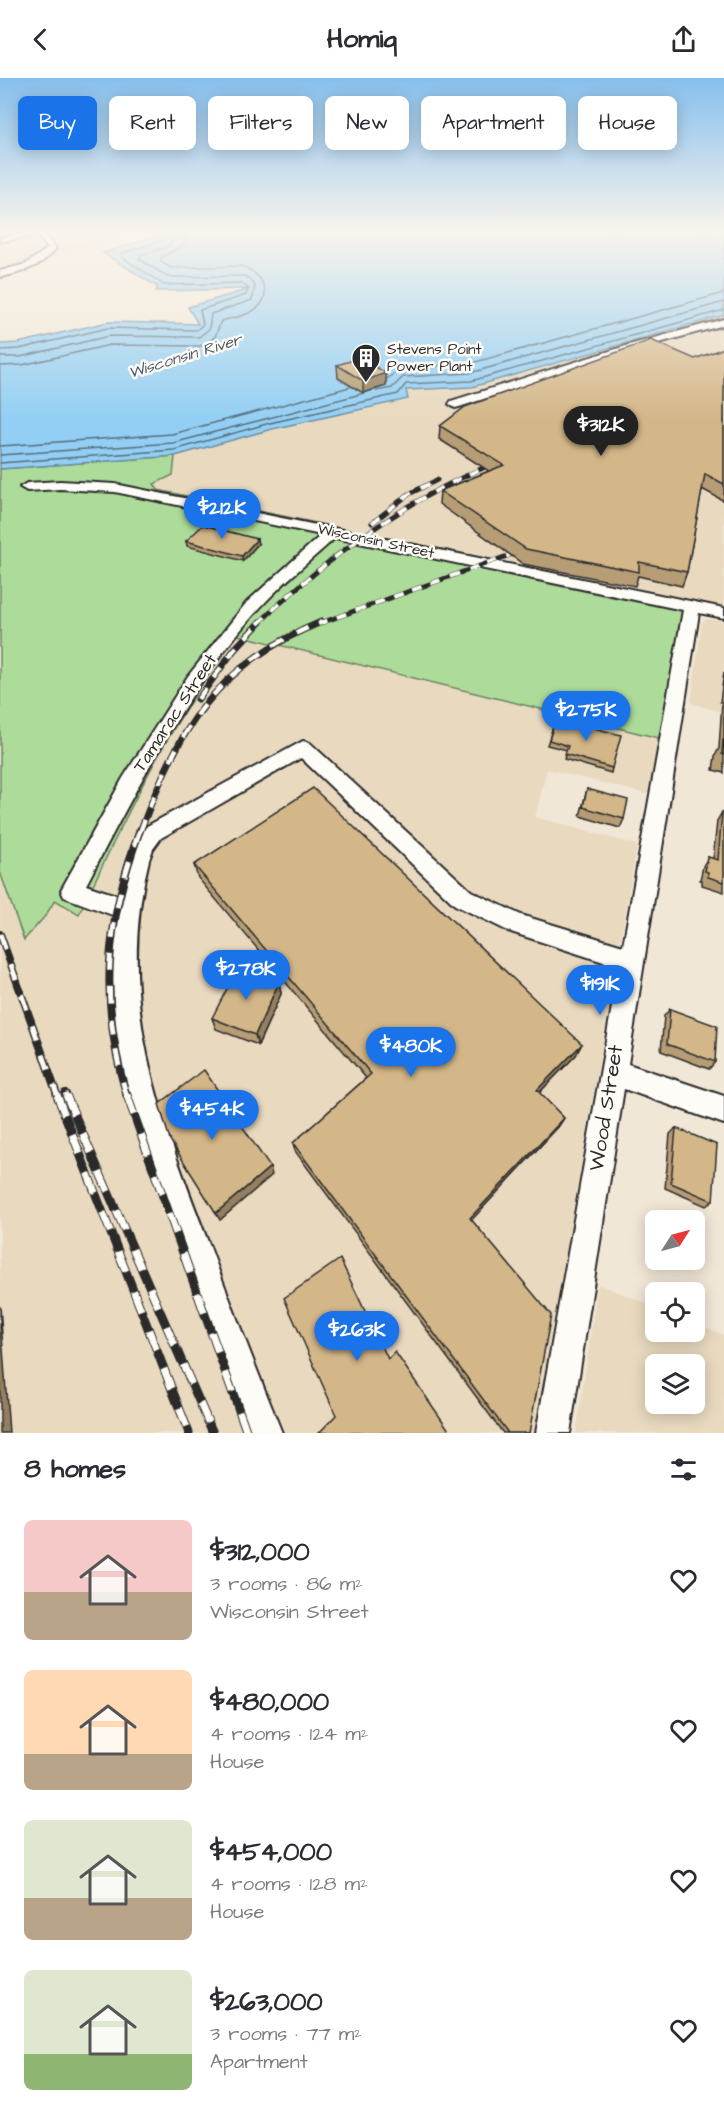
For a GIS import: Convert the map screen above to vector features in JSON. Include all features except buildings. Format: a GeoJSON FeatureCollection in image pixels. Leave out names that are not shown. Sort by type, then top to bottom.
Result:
{"type":"FeatureCollection","features":[{"type":"Feature","properties":{"kind":"street"},"geometry":{"type":"LineString","coordinates":[[455,404],[633,347],[724,322]]}},
{"type":"Feature","properties":{"kind":"street","name":"Wisconsin Street"},"geometry":{"type":"LineString","coordinates":[[27,487],[60,485],[115,488],[724,613]]}},
{"type":"Feature","properties":{"kind":"street","name":"Tamarac Street"},"geometry":{"type":"LineString","coordinates":[[127,905],[116,906],[72,890],[132,779],[185,692],[244,615],[332,532]]}},
{"type":"Feature","properties":{"kind":"street","name":"Wood Street"},"geometry":{"type":"LineString","coordinates":[[553,1433],[692,606]]}},
{"type":"Feature","properties":{"kind":"street"},"geometry":{"type":"LineString","coordinates":[[265,1433],[156,1143],[131,1051],[122,982],[127,905],[142,844],[154,832],[303,748],[463,898],[516,924],[631,960]]}},
{"type":"Feature","properties":{"kind":"street"},"geometry":{"type":"LineString","coordinates":[[612,1072],[724,1110]]}},
{"type":"Feature","properties":{"kind":"shaded area"},"geometry":{"type":"Polygon","coordinates":[[[724,315],[724,608],[173,494],[158,490],[154,484],[173,475],[175,456],[272,429],[408,399],[406,390],[472,387],[724,315]]]}},
{"type":"Feature","properties":{"kind":"shaded area"},"geometry":{"type":"Polygon","coordinates":[[[707,619],[724,621],[724,713],[691,703],[702,622],[707,619]]]}},
{"type":"Feature","properties":{"kind":"shaded area"},"geometry":{"type":"Polygon","coordinates":[[[238,635],[659,738],[647,794],[547,769],[535,817],[637,845],[534,1433],[0,1433],[0,872],[14,913],[46,915],[55,900],[79,914],[154,760],[216,664],[238,635]]]}},
{"type":"Feature","properties":{"kind":"shaded area"},"geometry":{"type":"Polygon","coordinates":[[[598,1284],[645,1303],[645,1342],[705,1342],[705,1327],[724,1335],[724,1433],[576,1433],[598,1284]]]}},
{"type":"Feature","properties":{"kind":"green space"},"geometry":{"type":"Polygon","coordinates":[[[175,456],[173,475],[154,484],[158,490],[690,601],[659,738],[238,635],[213,668],[170,735],[132,805],[79,914],[55,900],[46,915],[24,940],[0,872],[0,469],[175,456]]]}},
{"type":"Feature","properties":{"kind":"water","name":"Wisconsin River"},"geometry":{"type":"Polygon","coordinates":[[[235,293],[724,293],[724,315],[472,387],[406,390],[408,399],[272,429],[175,456],[0,469],[0,344],[18,343],[108,322],[198,324],[188,307],[235,293]]]}},
{"type":"Feature","properties":{"kind":"railway"},"geometry":{"type":"LineString","coordinates":[[259,623],[309,578],[364,536],[422,499],[483,468]]}},
{"type":"Feature","properties":{"kind":"railway"},"geometry":{"type":"LineString","coordinates":[[372,523],[409,494],[437,480]]}},
{"type":"Feature","properties":{"kind":"railway"},"geometry":{"type":"LineString","coordinates":[[318,624],[510,555]]}},
{"type":"Feature","properties":{"kind":"railway"},"geometry":{"type":"LineString","coordinates":[[140,832],[170,762],[186,731],[205,704],[227,680],[253,659],[284,639],[321,622]]}},
{"type":"Feature","properties":{"kind":"railway"},"geometry":{"type":"LineString","coordinates":[[198,699],[234,650],[259,623]]}},
{"type":"Feature","properties":{"kind":"railway"},"geometry":{"type":"LineString","coordinates":[[127,1097],[112,1028],[110,963],[119,898],[140,830]]}},
{"type":"Feature","properties":{"kind":"railway"},"geometry":{"type":"LineString","coordinates":[[0,934],[58,1097]]}},
{"type":"Feature","properties":{"kind":"railway"},"geometry":{"type":"LineString","coordinates":[[57,1095],[189,1433]]}},
{"type":"Feature","properties":{"kind":"railway"},"geometry":{"type":"LineString","coordinates":[[66,1095],[213,1433]]}},
{"type":"Feature","properties":{"kind":"railway"},"geometry":{"type":"LineString","coordinates":[[127,1095],[247,1433]]}},
{"type":"Feature","properties":{"kind":"place","name":"Stevens Point Power Plant"},"geometry":{"type":"Point","coordinates":[366,384]}}]}
